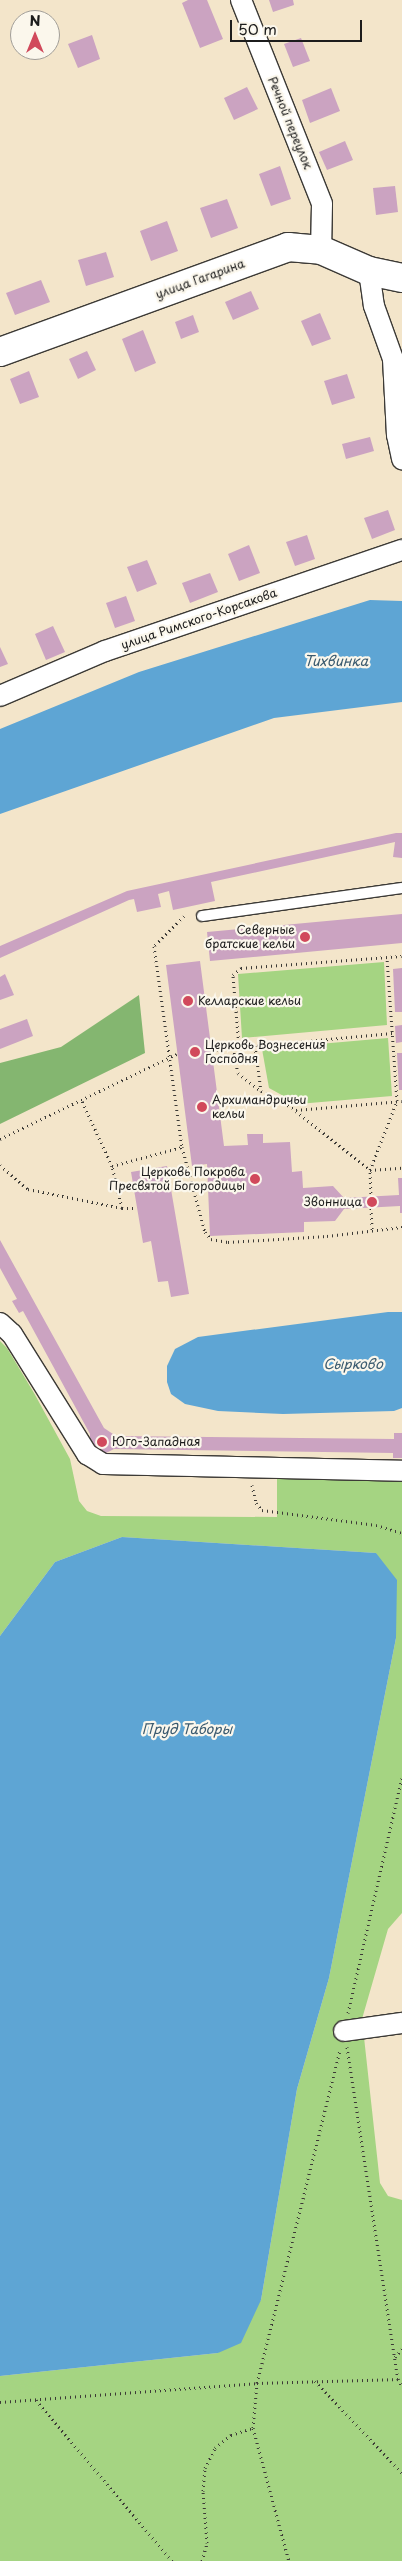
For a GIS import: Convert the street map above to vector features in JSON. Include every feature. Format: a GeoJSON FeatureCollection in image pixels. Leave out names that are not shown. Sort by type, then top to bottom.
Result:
{"type":"FeatureCollection","features":[{"type":"Feature","properties":{"kind":"street","name":"Речной переулок"},"geometry":{"type":"LineString","coordinates":[[241,0],[322,204],[321,250]]}},
{"type":"Feature","properties":{"kind":"street","name":"улица Гагарина"},"geometry":{"type":"LineString","coordinates":[[0,352],[288,247],[321,250],[368,271],[402,278]]}},
{"type":"Feature","properties":{"kind":"street"},"geometry":{"type":"LineString","coordinates":[[368,271],[374,306],[398,357],[397,435],[402,459]]}},
{"type":"Feature","properties":{"kind":"street","name":"улица Римского-Корсакова"},"geometry":{"type":"LineString","coordinates":[[0,696],[105,651],[402,550]]}},
{"type":"Feature","properties":{"kind":"street"},"geometry":{"type":"LineString","coordinates":[[0,1323],[12,1334],[87,1454],[104,1464],[402,1471]]}},
{"type":"Feature","properties":{"kind":"street"},"geometry":{"type":"LineString","coordinates":[[344,2031],[402,2023]]}},
{"type":"Feature","properties":{"kind":"lane"},"geometry":{"type":"LineString","coordinates":[[202,916],[402,888]]}},
{"type":"Feature","properties":{"kind":"path"},"geometry":{"type":"LineString","coordinates":[[184,916],[154,946],[182,1147],[205,1232],[211,1239],[228,1242],[327,1236],[402,1227]]}},
{"type":"Feature","properties":{"kind":"path"},"geometry":{"type":"LineString","coordinates":[[239,1047],[233,975],[241,968],[402,956]]}},
{"type":"Feature","properties":{"kind":"path"},"geometry":{"type":"LineString","coordinates":[[371,1198],[370,1170],[397,1102],[387,957]]}},
{"type":"Feature","properties":{"kind":"path"},"geometry":{"type":"LineString","coordinates":[[212,1050],[392,1033]]}},
{"type":"Feature","properties":{"kind":"path"},"geometry":{"type":"LineString","coordinates":[[255,1046],[261,1091]]}},
{"type":"Feature","properties":{"kind":"path"},"geometry":{"type":"LineString","coordinates":[[233,1048],[238,1073],[261,1091],[296,1110],[370,1170],[402,1168]]}},
{"type":"Feature","properties":{"kind":"path"},"geometry":{"type":"LineString","coordinates":[[0,1139],[177,1054]]}},
{"type":"Feature","properties":{"kind":"path"},"geometry":{"type":"LineString","coordinates":[[82,1101],[112,1166],[122,1208]]}},
{"type":"Feature","properties":{"kind":"path"},"geometry":{"type":"LineString","coordinates":[[296,1110],[402,1101]]}},
{"type":"Feature","properties":{"kind":"path"},"geometry":{"type":"LineString","coordinates":[[112,1166],[182,1147]]}},
{"type":"Feature","properties":{"kind":"path"},"geometry":{"type":"LineString","coordinates":[[0,1165],[28,1189],[122,1208],[137,1208]]}},
{"type":"Feature","properties":{"kind":"path"},"geometry":{"type":"LineString","coordinates":[[372,1208],[372,1230]]}},
{"type":"Feature","properties":{"kind":"path"},"geometry":{"type":"LineString","coordinates":[[248,1467],[256,1503],[262,1510],[376,1525],[402,1533]]}},
{"type":"Feature","properties":{"kind":"path"},"geometry":{"type":"LineString","coordinates":[[289,2561],[253,2428],[257,2382],[344,2031],[402,1778]]}},
{"type":"Feature","properties":{"kind":"path"},"geometry":{"type":"LineString","coordinates":[[344,2031],[395,2357],[402,2387]]}},
{"type":"Feature","properties":{"kind":"path"},"geometry":{"type":"LineString","coordinates":[[395,2357],[402,2349]]}},
{"type":"Feature","properties":{"kind":"path"},"geometry":{"type":"LineString","coordinates":[[0,2402],[257,2382],[400,2379]]}},
{"type":"Feature","properties":{"kind":"path"},"geometry":{"type":"LineString","coordinates":[[315,2380],[402,2473]]}},
{"type":"Feature","properties":{"kind":"path"},"geometry":{"type":"LineString","coordinates":[[36,2399],[172,2561]]}},
{"type":"Feature","properties":{"kind":"path"},"geometry":{"type":"LineString","coordinates":[[202,2561],[207,2544],[203,2491],[205,2468],[215,2448],[230,2435],[253,2428]]}},
{"type":"Feature","properties":{"kind":"green space"},"geometry":{"type":"Polygon","coordinates":[[[384,962],[387,1025],[242,1038],[238,974],[384,962]]]}},
{"type":"Feature","properties":{"kind":"green space"},"geometry":{"type":"Polygon","coordinates":[[[139,995],[145,1053],[0,1124],[0,1063],[61,1047],[139,995]]]}},
{"type":"Feature","properties":{"kind":"green space"},"geometry":{"type":"Polygon","coordinates":[[[388,1038],[392,1096],[298,1104],[269,1088],[262,1049],[388,1038]]]}},
{"type":"Feature","properties":{"kind":"green space"},"geometry":{"type":"Polygon","coordinates":[[[0,1341],[7,1348],[34,1393],[70,1459],[79,1501],[87,1511],[101,1516],[277,1517],[277,1473],[402,1479],[402,1913],[388,1929],[362,2019],[380,2183],[388,2196],[402,2200],[402,2561],[0,2561],[0,2376],[218,2353],[261,2300],[297,2089],[329,1978],[396,1638],[376,1553],[122,1537],[55,1562],[0,1636],[0,1341]]]}},
{"type":"Feature","properties":{"kind":"water","name":"Тихвинка"},"geometry":{"type":"Polygon","coordinates":[[[370,600],[402,601],[402,702],[274,718],[0,814],[0,729],[139,672],[370,600]]]}},
{"type":"Feature","properties":{"kind":"water","name":"Сырково"},"geometry":{"type":"Polygon","coordinates":[[[388,1312],[402,1312],[402,1408],[394,1411],[283,1414],[218,1411],[185,1404],[171,1394],[167,1382],[167,1366],[175,1349],[198,1337],[388,1312]]]}},
{"type":"Feature","properties":{"kind":"water","name":"Пруд Таборы"},"geometry":{"type":"Polygon","coordinates":[[[122,1537],[376,1553],[397,1580],[396,1638],[329,1978],[297,2089],[261,2300],[241,2343],[218,2353],[0,2376],[0,1636],[55,1562],[122,1537]]]}},
{"type":"Feature","properties":{"kind":"building"},"geometry":{"type":"Polygon","coordinates":[[[188,0],[207,0],[223,39],[200,48],[182,3],[188,0]]]}},
{"type":"Feature","properties":{"kind":"building"},"geometry":{"type":"Polygon","coordinates":[[[269,0],[293,0],[294,5],[273,12],[269,0]]]}},
{"type":"Feature","properties":{"kind":"building"},"geometry":{"type":"Polygon","coordinates":[[[92,35],[100,59],[78,68],[68,44],[92,35]]]}},
{"type":"Feature","properties":{"kind":"building"},"geometry":{"type":"Polygon","coordinates":[[[301,38],[310,61],[293,67],[284,44],[301,38]]]}},
{"type":"Feature","properties":{"kind":"building"},"geometry":{"type":"Polygon","coordinates":[[[247,87],[258,109],[234,120],[224,98],[247,87]]]}},
{"type":"Feature","properties":{"kind":"building"},"geometry":{"type":"Polygon","coordinates":[[[331,88],[340,111],[310,123],[302,100],[331,88]]]}},
{"type":"Feature","properties":{"kind":"building"},"geometry":{"type":"Polygon","coordinates":[[[345,141],[353,160],[327,170],[319,152],[345,141]]]}},
{"type":"Feature","properties":{"kind":"building"},"geometry":{"type":"Polygon","coordinates":[[[280,166],[291,199],[271,206],[259,174],[280,166]]]}},
{"type":"Feature","properties":{"kind":"building"},"geometry":{"type":"Polygon","coordinates":[[[395,186],[398,212],[376,215],[373,188],[395,186]]]}},
{"type":"Feature","properties":{"kind":"building"},"geometry":{"type":"Polygon","coordinates":[[[227,199],[238,228],[211,238],[200,208],[227,199]]]}},
{"type":"Feature","properties":{"kind":"building"},"geometry":{"type":"Polygon","coordinates":[[[167,221],[178,251],[151,261],[140,231],[167,221]]]}},
{"type":"Feature","properties":{"kind":"building"},"geometry":{"type":"Polygon","coordinates":[[[106,252],[114,277],[86,286],[78,260],[106,252]]]}},
{"type":"Feature","properties":{"kind":"building"},"geometry":{"type":"Polygon","coordinates":[[[41,280],[50,302],[15,315],[6,293],[41,280]]]}},
{"type":"Feature","properties":{"kind":"building"},"geometry":{"type":"Polygon","coordinates":[[[251,291],[259,309],[233,320],[225,302],[251,291]]]}},
{"type":"Feature","properties":{"kind":"building"},"geometry":{"type":"Polygon","coordinates":[[[320,313],[331,339],[312,346],[301,321],[320,313]]]}},
{"type":"Feature","properties":{"kind":"building"},"geometry":{"type":"Polygon","coordinates":[[[193,315],[199,332],[181,339],[175,322],[193,315]]]}},
{"type":"Feature","properties":{"kind":"building"},"geometry":{"type":"Polygon","coordinates":[[[143,330],[156,363],[135,372],[122,339],[143,330]]]}},
{"type":"Feature","properties":{"kind":"building"},"geometry":{"type":"Polygon","coordinates":[[[87,351],[96,370],[78,379],[69,359],[87,351]]]}},
{"type":"Feature","properties":{"kind":"building"},"geometry":{"type":"Polygon","coordinates":[[[29,371],[39,397],[20,404],[10,379],[29,371]]]}},
{"type":"Feature","properties":{"kind":"building"},"geometry":{"type":"Polygon","coordinates":[[[347,374],[355,398],[332,405],[324,381],[347,374]]]}},
{"type":"Feature","properties":{"kind":"building"},"geometry":{"type":"Polygon","coordinates":[[[370,437],[374,451],[346,459],[342,444],[370,437]]]}},
{"type":"Feature","properties":{"kind":"building"},"geometry":{"type":"Polygon","coordinates":[[[388,510],[395,530],[372,539],[364,518],[388,510]]]}},
{"type":"Feature","properties":{"kind":"building"},"geometry":{"type":"Polygon","coordinates":[[[307,535],[315,559],[295,566],[286,542],[307,535]]]}},
{"type":"Feature","properties":{"kind":"building"},"geometry":{"type":"Polygon","coordinates":[[[249,545],[260,573],[239,581],[228,554],[249,545]]]}},
{"type":"Feature","properties":{"kind":"building"},"geometry":{"type":"Polygon","coordinates":[[[147,560],[157,584],[137,592],[127,567],[147,560]]]}},
{"type":"Feature","properties":{"kind":"building"},"geometry":{"type":"Polygon","coordinates":[[[210,573],[218,592],[190,603],[182,583],[210,573]]]}},
{"type":"Feature","properties":{"kind":"building"},"geometry":{"type":"Polygon","coordinates":[[[126,596],[135,621],[115,628],[106,603],[126,596]]]}},
{"type":"Feature","properties":{"kind":"building"},"geometry":{"type":"Polygon","coordinates":[[[53,626],[65,652],[46,660],[35,634],[53,626]]]}},
{"type":"Feature","properties":{"kind":"building"},"geometry":{"type":"Polygon","coordinates":[[[0,647],[8,664],[0,667],[0,647]]]}},
{"type":"Feature","properties":{"kind":"building"},"geometry":{"type":"Polygon","coordinates":[[[402,833],[402,858],[393,857],[395,842],[211,882],[215,901],[173,910],[169,891],[158,894],[161,907],[137,912],[134,899],[129,900],[0,958],[0,946],[127,891],[402,833]]]}},
{"type":"Feature","properties":{"kind":"building","name":"Северные братские кельи"},"geometry":{"type":"Polygon","coordinates":[[[402,914],[402,943],[210,961],[207,932],[402,914]]]}},
{"type":"Feature","properties":{"kind":"building"},"geometry":{"type":"Polygon","coordinates":[[[200,961],[224,1146],[248,1145],[247,1134],[263,1134],[263,1143],[290,1142],[292,1172],[302,1171],[303,1188],[333,1186],[344,1198],[399,1195],[398,1178],[402,1178],[402,1213],[400,1213],[400,1206],[344,1209],[335,1221],[304,1222],[304,1232],[210,1236],[207,1164],[192,1166],[166,965],[200,961]]]}},
{"type":"Feature","properties":{"kind":"building"},"geometry":{"type":"Polygon","coordinates":[[[402,968],[402,1012],[395,1012],[393,969],[402,968]]]}},
{"type":"Feature","properties":{"kind":"building"},"geometry":{"type":"Polygon","coordinates":[[[5,974],[14,995],[0,1000],[0,977],[5,974]]]}},
{"type":"Feature","properties":{"kind":"building"},"geometry":{"type":"Polygon","coordinates":[[[27,1019],[33,1036],[0,1049],[0,1029],[27,1019]]]}},
{"type":"Feature","properties":{"kind":"building"},"geometry":{"type":"Polygon","coordinates":[[[402,1025],[402,1042],[396,1043],[395,1026],[402,1025]]]}},
{"type":"Feature","properties":{"kind":"building"},"geometry":{"type":"Polygon","coordinates":[[[397,1053],[402,1053],[402,1090],[399,1090],[397,1053]]]}},
{"type":"Feature","properties":{"kind":"building"},"geometry":{"type":"Polygon","coordinates":[[[167,1166],[189,1294],[171,1297],[168,1281],[158,1282],[151,1241],[143,1243],[131,1172],[167,1166]]]}},
{"type":"Feature","properties":{"kind":"building"},"geometry":{"type":"Polygon","coordinates":[[[0,1240],[104,1428],[116,1436],[394,1439],[394,1433],[402,1433],[402,1458],[393,1458],[393,1453],[114,1449],[102,1455],[90,1448],[90,1434],[23,1311],[19,1313],[12,1301],[17,1299],[0,1268],[0,1240]]]}},
{"type":"Feature","properties":{"kind":"place","name":"Северные братские кельи"},"geometry":{"type":"Point","coordinates":[305,937]}},
{"type":"Feature","properties":{"kind":"place","name":"Келларские кельи"},"geometry":{"type":"Point","coordinates":[188,1001]}},
{"type":"Feature","properties":{"kind":"place","name":"Церковь Вознесения Господня"},"geometry":{"type":"Point","coordinates":[195,1052]}},
{"type":"Feature","properties":{"kind":"place","name":"Архимандричьи кельи"},"geometry":{"type":"Point","coordinates":[202,1107]}},
{"type":"Feature","properties":{"kind":"place","name":"Церковь Покрова Пресвятой Богородицы"},"geometry":{"type":"Point","coordinates":[255,1179]}},
{"type":"Feature","properties":{"kind":"place","name":"Звонница"},"geometry":{"type":"Point","coordinates":[372,1202]}},
{"type":"Feature","properties":{"kind":"place","name":"Юго-Западная"},"geometry":{"type":"Point","coordinates":[102,1442]}}]}
